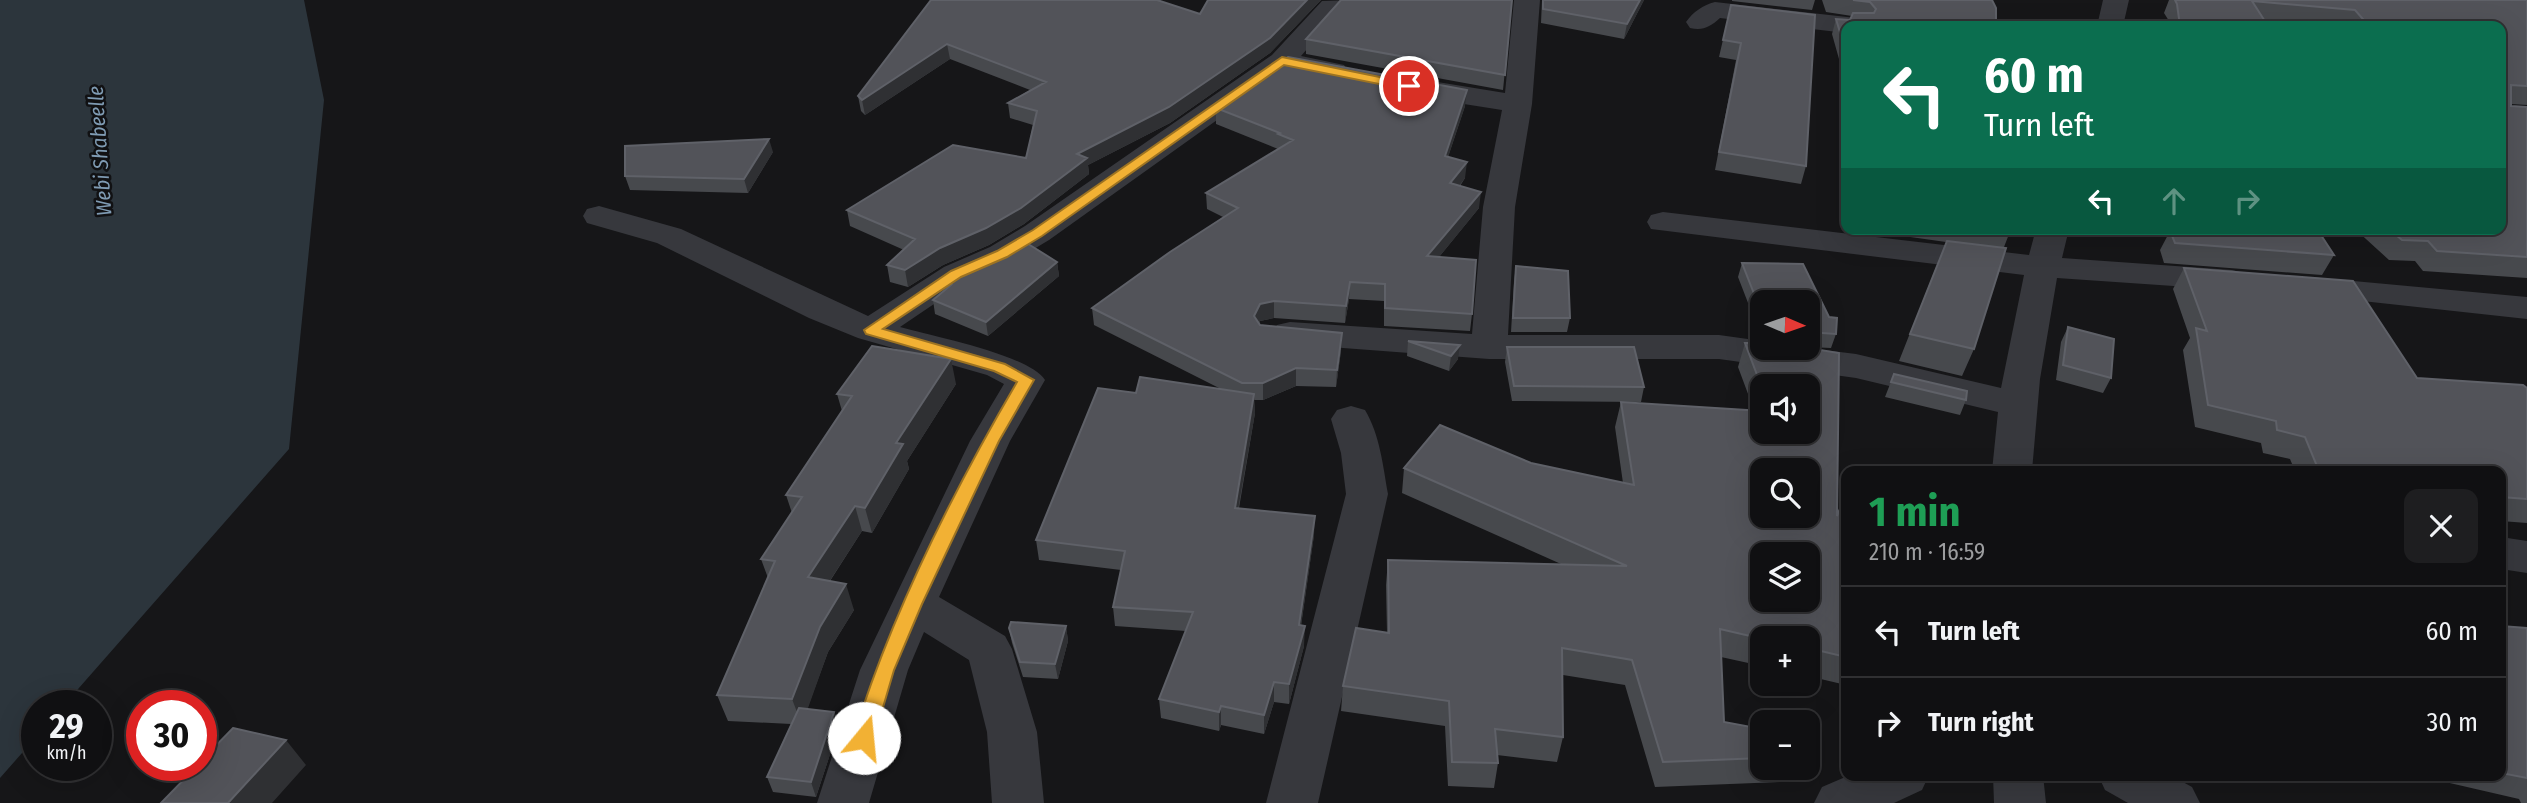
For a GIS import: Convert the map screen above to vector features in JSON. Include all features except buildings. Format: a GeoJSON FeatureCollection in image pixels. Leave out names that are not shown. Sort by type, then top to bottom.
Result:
{"type":"FeatureCollection","features":[{"type":"Feature","properties":{"kind":"street"},"geometry":{"type":"LineString","coordinates":[[871,330],[956,274],[1002,254],[1038,233],[1282,61],[1331,6],[1341,0]]}},
{"type":"Feature","properties":{"kind":"street"},"geometry":{"type":"LineString","coordinates":[[1489,347],[1499,207],[1518,104],[1527,0]]}},
{"type":"Feature","properties":{"kind":"street"},"geometry":{"type":"LineString","coordinates":[[2111,21],[2116,0]]}},
{"type":"Feature","properties":{"kind":"street"},"geometry":{"type":"LineString","coordinates":[[1707,11],[1841,24]]}},
{"type":"Feature","properties":{"kind":"street"},"geometry":{"type":"LineString","coordinates":[[1282,61],[1518,104]]}},
{"type":"Feature","properties":{"kind":"street"},"geometry":{"type":"LineString","coordinates":[[599,216],[669,236],[822,310],[871,330],[1000,367],[1026,380],[990,441],[884,670],[843,803]]}},
{"type":"Feature","properties":{"kind":"street"},"geometry":{"type":"LineString","coordinates":[[1663,222],[2043,267],[2274,283],[2527,308]]}},
{"type":"Feature","properties":{"kind":"street"},"geometry":{"type":"LineString","coordinates":[[2012,466],[2017,404],[2051,235]]}},
{"type":"Feature","properties":{"kind":"street"},"geometry":{"type":"LineString","coordinates":[[1274,332],[1489,347],[1719,347],[1856,366],[2017,404]]}},
{"type":"Feature","properties":{"kind":"street"},"geometry":{"type":"LineString","coordinates":[[1292,803],[1367,494],[1351,419]]}},
{"type":"Feature","properties":{"kind":"street"},"geometry":{"type":"LineString","coordinates":[[2506,553],[2527,557]]}},
{"type":"Feature","properties":{"kind":"street"},"geometry":{"type":"LineString","coordinates":[[913,604],[989,649],[1012,732],[1018,803]]}},
{"type":"Feature","properties":{"kind":"street"},"geometry":{"type":"LineString","coordinates":[[1840,803],[1890,781]]}},
{"type":"Feature","properties":{"kind":"street"},"geometry":{"type":"LineString","coordinates":[[2018,781],[2020,803]]}},
{"type":"Feature","properties":{"kind":"street"},"geometry":{"type":"LineString","coordinates":[[2134,781],[2174,803]]}},
{"type":"Feature","properties":{"kind":"water","name":"Webi Shabeelle"},"geometry":{"type":"Polygon","coordinates":[[[0,0],[304,0],[324,100],[289,449],[77,690],[21,690],[21,754],[0,778],[0,0]]]}},
{"type":"Feature","properties":{"kind":"route"},"geometry":{"type":"LineString","coordinates":[[864,738],[884,670],[913,604],[990,441],[1026,380],[1000,367],[871,330],[956,274],[1002,254],[1038,233],[1282,61],[1409,86]]}}]}
